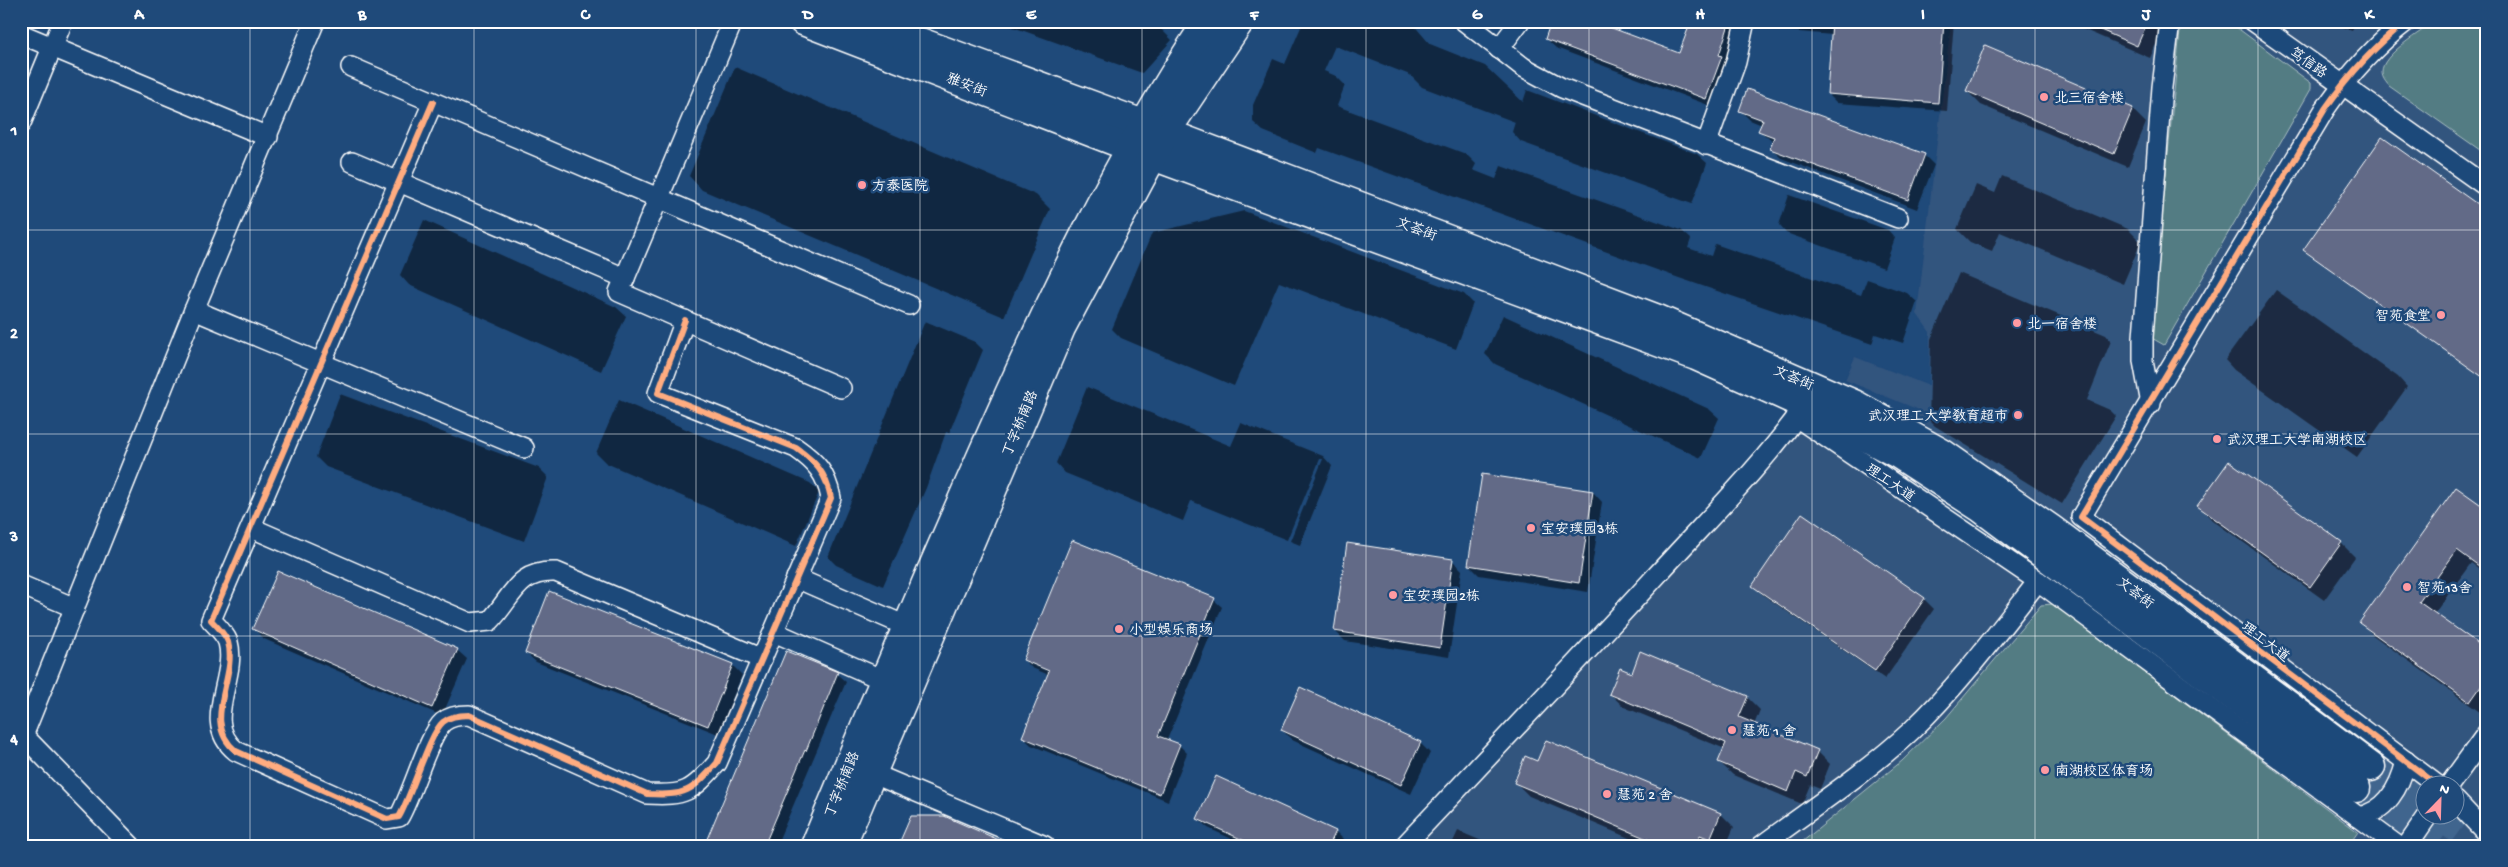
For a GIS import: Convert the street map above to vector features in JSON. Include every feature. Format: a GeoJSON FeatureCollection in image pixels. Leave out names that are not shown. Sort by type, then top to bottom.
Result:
{"type":"FeatureCollection","features":[{"type":"Feature","properties":{"kind":"main road","name":"雅安街"},"geometry":{"type":"LineString","coordinates":[[803,21],[1148,140]]}},
{"type":"Feature","properties":{"kind":"main road","name":"雅安街"},"geometry":{"type":"LineString","coordinates":[[863,21],[1148,140]]}},
{"type":"Feature","properties":{"kind":"main road","name":"丁字桥南路"},"geometry":{"type":"LineString","coordinates":[[815,846],[860,768],[1148,140],[1208,21]]}},
{"type":"Feature","properties":{"kind":"main road","name":"丁字桥南路"},"geometry":{"type":"LineString","coordinates":[[841,846],[883,680],[1041,320],[1148,140],[1240,21]]}},
{"type":"Feature","properties":{"kind":"main road","name":"文荟街"},"geometry":{"type":"LineString","coordinates":[[1148,140],[1658,319],[1854,404],[1942,454],[2051,529],[2364,778],[1981,508],[1898,454],[1800,411],[1696,356],[1148,140]]}},
{"type":"Feature","properties":{"kind":"street"},"geometry":{"type":"LineString","coordinates":[[21,122],[63,21]]}},
{"type":"Feature","properties":{"kind":"street"},"geometry":{"type":"LineString","coordinates":[[131,846],[22,738],[194,310],[315,21]]}},
{"type":"Feature","properties":{"kind":"street"},"geometry":{"type":"LineString","coordinates":[[733,21],[619,292],[841,388]]}},
{"type":"Feature","properties":{"kind":"street"},"geometry":{"type":"LineString","coordinates":[[1464,21],[1523,67],[1562,88],[1898,218]]}},
{"type":"Feature","properties":{"kind":"street"},"geometry":{"type":"LineString","coordinates":[[1499,49],[1520,21]]}},
{"type":"Feature","properties":{"kind":"street"},"geometry":{"type":"LineString","coordinates":[[1706,145],[1736,62],[1745,21]]}},
{"type":"Feature","properties":{"kind":"street"},"geometry":{"type":"LineString","coordinates":[[2151,404],[2143,361],[2143,336],[2162,87],[2170,21]]}},
{"type":"Feature","properties":{"kind":"street","name":"笃信路"},"geometry":{"type":"LineString","coordinates":[[2252,21],[2487,186]]}},
{"type":"Feature","properties":{"kind":"street"},"geometry":{"type":"LineString","coordinates":[[2151,404],[2277,186],[2342,85],[2376,48],[2407,21]]}},
{"type":"Feature","properties":{"kind":"street"},"geometry":{"type":"LineString","coordinates":[[21,34],[268,137]]}},
{"type":"Feature","properties":{"kind":"street"},"geometry":{"type":"LineString","coordinates":[[351,67],[909,305]]}},
{"type":"Feature","properties":{"kind":"street"},"geometry":{"type":"LineString","coordinates":[[433,102],[212,620],[228,642],[228,658],[220,719],[221,731],[226,743],[236,751],[387,819],[399,817],[407,803],[436,732],[444,721],[456,716],[469,715],[646,794],[676,795],[699,783],[717,763],[831,498],[828,483],[817,464],[796,448],[658,393],[685,320]]}},
{"type":"Feature","properties":{"kind":"street"},"geometry":{"type":"LineString","coordinates":[[352,162],[625,278]]}},
{"type":"Feature","properties":{"kind":"street"},"geometry":{"type":"LineString","coordinates":[[194,310],[524,448]]}},
{"type":"Feature","properties":{"kind":"street","name":"理工大道"},"geometry":{"type":"LineString","coordinates":[[2151,404],[2081,517],[2423,774]]}},
{"type":"Feature","properties":{"kind":"street"},"geometry":{"type":"LineString","coordinates":[[1404,846],[1532,712],[1729,496],[1800,411]]}},
{"type":"Feature","properties":{"kind":"street","name":"理工大道"},"geometry":{"type":"LineString","coordinates":[[1800,411],[2038,582],[2398,846]]}},
{"type":"Feature","properties":{"kind":"street"},"geometry":{"type":"LineString","coordinates":[[252,528],[470,623],[490,621],[524,578],[540,571],[556,572],[762,659]]}},
{"type":"Feature","properties":{"kind":"street"},"geometry":{"type":"LineString","coordinates":[[796,578],[906,626]]}},
{"type":"Feature","properties":{"kind":"street"},"geometry":{"type":"LineString","coordinates":[[1761,846],[1860,773],[1912,730],[1962,676],[2038,582]]}},
{"type":"Feature","properties":{"kind":"street"},"geometry":{"type":"LineString","coordinates":[[21,585],[75,608]]}},
{"type":"Feature","properties":{"kind":"street"},"geometry":{"type":"LineString","coordinates":[[774,632],[883,680]]}},
{"type":"Feature","properties":{"kind":"street"},"geometry":{"type":"LineString","coordinates":[[2457,774],[2487,733]]}},
{"type":"Feature","properties":{"kind":"street"},"geometry":{"type":"LineString","coordinates":[[2358,817],[2368,815],[2386,802],[2396,788],[2406,761]]}},
{"type":"Feature","properties":{"kind":"street"},"geometry":{"type":"LineString","coordinates":[[860,768],[1045,846]]}},
{"type":"Feature","properties":{"kind":"street"},"geometry":{"type":"LineString","coordinates":[[2466,812],[2487,834]]}},
{"type":"Feature","properties":{"kind":"street"},"geometry":{"type":"LineString","coordinates":[[2407,846],[2422,824]]}},
{"type":"Feature","properties":{"kind":"shaded area","name":"武汉理工大学南湖校区"},"geometry":{"type":"Polygon","coordinates":[[[1951,21],[2487,21],[2487,846],[1411,846],[1811,420],[2026,560],[2348,799],[2379,757],[2063,518],[1914,417],[1917,409],[1845,380],[1855,357],[1929,386],[1930,332],[1917,314],[1951,21]]]}},
{"type":"Feature","properties":{"kind":"green space"},"geometry":{"type":"Polygon","coordinates":[[[2181,21],[2228,21],[2311,83],[2311,89],[2164,345],[2150,337],[2181,21]]]}},
{"type":"Feature","properties":{"kind":"green space"},"geometry":{"type":"Polygon","coordinates":[[[2436,21],[2487,21],[2487,155],[2389,86],[2384,80],[2383,65],[2388,58],[2412,37],[2436,21]]]}},
{"type":"Feature","properties":{"kind":"green space"},"geometry":{"type":"Polygon","coordinates":[[[2053,604],[2358,832],[2348,846],[1797,846],[1902,761],[1946,718],[2041,605],[2053,604]]]}},
{"type":"Feature","properties":{"kind":"building"},"geometry":{"type":"Polygon","coordinates":[[[1551,21],[1593,21],[1679,53],[1691,21],[1730,21],[1719,55],[1722,56],[1706,99],[1545,39],[1551,21]]]}},
{"type":"Feature","properties":{"kind":"building"},"geometry":{"type":"Polygon","coordinates":[[[1832,21],[1944,21],[1938,103],[1827,94],[1832,21]]]}},
{"type":"Feature","properties":{"kind":"building"},"geometry":{"type":"Polygon","coordinates":[[[2080,21],[2148,21],[2137,46],[2080,21]]]}},
{"type":"Feature","properties":{"kind":"building","name":"北三宿舍楼"},"geometry":{"type":"Polygon","coordinates":[[[1985,45],[2133,108],[2114,154],[1966,91],[1985,45]]]}},
{"type":"Feature","properties":{"kind":"building"},"geometry":{"type":"Polygon","coordinates":[[[1747,89],[1925,154],[1908,200],[1770,149],[1774,137],[1758,131],[1763,120],[1739,111],[1747,89]]]}},
{"type":"Feature","properties":{"kind":"building","name":"智苑食堂"},"geometry":{"type":"Polygon","coordinates":[[[2382,137],[2487,211],[2487,380],[2303,250],[2382,137]]]}},
{"type":"Feature","properties":{"kind":"building"},"geometry":{"type":"Polygon","coordinates":[[[2229,461],[2342,542],[2310,587],[2197,506],[2229,461]]]}},
{"type":"Feature","properties":{"kind":"building","name":"宝安璞园3栋"},"geometry":{"type":"Polygon","coordinates":[[[1482,474],[1593,491],[1579,583],[1468,565],[1482,474]]]}},
{"type":"Feature","properties":{"kind":"building","name":"智苑13舍"},"geometry":{"type":"Polygon","coordinates":[[[2456,487],[2487,509],[2487,572],[2457,550],[2419,602],[2487,650],[2487,678],[2470,702],[2359,623],[2456,487]]]}},
{"type":"Feature","properties":{"kind":"building"},"geometry":{"type":"Polygon","coordinates":[[[1802,513],[1925,598],[1875,671],[1752,586],[1802,513]]]}},
{"type":"Feature","properties":{"kind":"building","name":"小型娱乐商场"},"geometry":{"type":"Polygon","coordinates":[[[1072,540],[1215,598],[1158,736],[1180,744],[1160,794],[1022,737],[1049,671],[1023,660],[1072,540]]]}},
{"type":"Feature","properties":{"kind":"building","name":"宝安璞园2栋"},"geometry":{"type":"Polygon","coordinates":[[[1347,543],[1453,559],[1440,648],[1334,631],[1347,543]]]}},
{"type":"Feature","properties":{"kind":"building"},"geometry":{"type":"Polygon","coordinates":[[[278,571],[458,649],[432,708],[252,629],[278,571]]]}},
{"type":"Feature","properties":{"kind":"building"},"geometry":{"type":"Polygon","coordinates":[[[549,591],[733,664],[708,726],[525,653],[549,591]]]}},
{"type":"Feature","properties":{"kind":"building"},"geometry":{"type":"Polygon","coordinates":[[[786,651],[838,672],[806,751],[764,846],[704,846],[786,651]]]}},
{"type":"Feature","properties":{"kind":"building","name":"慧苑 1 舍"},"geometry":{"type":"Polygon","coordinates":[[[1640,651],[1748,696],[1739,717],[1818,750],[1807,777],[1796,772],[1788,792],[1718,762],[1726,743],[1609,694],[1620,668],[1632,673],[1640,651]]]}},
{"type":"Feature","properties":{"kind":"building"},"geometry":{"type":"Polygon","coordinates":[[[1300,687],[1421,742],[1401,785],[1281,730],[1300,687]]]}},
{"type":"Feature","properties":{"kind":"building","name":"慧苑 2 舍"},"geometry":{"type":"Polygon","coordinates":[[[1546,740],[1721,813],[1710,839],[1700,835],[1696,846],[1664,846],[1514,783],[1525,756],[1537,761],[1546,740]]]}},
{"type":"Feature","properties":{"kind":"building"},"geometry":{"type":"Polygon","coordinates":[[[1216,776],[1336,831],[1329,846],[1256,846],[1197,819],[1216,776]]]}},
{"type":"Feature","properties":{"kind":"building"},"geometry":{"type":"Polygon","coordinates":[[[911,816],[944,816],[1013,846],[898,846],[911,816]]]}},
{"type":"Feature","properties":{"kind":"tunnel"},"geometry":{"type":"LineString","coordinates":[[2371,767],[2416,799]]}},
{"type":"Feature","properties":{"kind":"tunnel"},"geometry":{"type":"LineString","coordinates":[[2356,788],[2437,846]]}},
{"type":"Feature","properties":{"kind":"tunnel"},"geometry":{"type":"LineString","coordinates":[[2451,824],[2481,846]]}},
{"type":"Feature","properties":{"kind":"cycle path"},"geometry":{"type":"LineString","coordinates":[[2407,21],[2362,62],[2325,109],[2081,517],[2423,774]]}},
{"type":"Feature","properties":{"kind":"cycle path"},"geometry":{"type":"LineString","coordinates":[[433,102],[211,620],[223,633],[228,642],[230,656],[220,713],[221,727],[226,739],[236,751],[387,819],[399,817],[426,752],[438,729],[446,720],[459,716],[469,715],[647,794],[679,793],[694,786],[701,780],[717,763],[831,498],[823,475],[815,463],[796,448],[658,393],[685,320]]}},
{"type":"Feature","properties":{"kind":"place","name":"北三宿舍楼"},"geometry":{"type":"Point","coordinates":[2044,97]}},
{"type":"Feature","properties":{"kind":"place","name":"方泰医院"},"geometry":{"type":"Point","coordinates":[862,185]}},
{"type":"Feature","properties":{"kind":"place","name":"智苑食堂"},"geometry":{"type":"Point","coordinates":[2441,315]}},
{"type":"Feature","properties":{"kind":"place","name":"北一宿舍楼"},"geometry":{"type":"Point","coordinates":[2017,323]}},
{"type":"Feature","properties":{"kind":"place","name":"武汉理工大学教育超市"},"geometry":{"type":"Point","coordinates":[2018,415]}},
{"type":"Feature","properties":{"kind":"place","name":"武汉理工大学南湖校区"},"geometry":{"type":"Point","coordinates":[2217,439]}},
{"type":"Feature","properties":{"kind":"place","name":"宝安璞园3栋"},"geometry":{"type":"Point","coordinates":[1531,528]}},
{"type":"Feature","properties":{"kind":"place","name":"智苑13舍"},"geometry":{"type":"Point","coordinates":[2407,587]}},
{"type":"Feature","properties":{"kind":"place","name":"宝安璞园2栋"},"geometry":{"type":"Point","coordinates":[1393,595]}},
{"type":"Feature","properties":{"kind":"place","name":"小型娱乐商场"},"geometry":{"type":"Point","coordinates":[1119,629]}},
{"type":"Feature","properties":{"kind":"place","name":"慧苑 1 舍"},"geometry":{"type":"Point","coordinates":[1732,730]}},
{"type":"Feature","properties":{"kind":"place","name":"南湖校区体育场"},"geometry":{"type":"Point","coordinates":[2045,770]}},
{"type":"Feature","properties":{"kind":"place","name":"慧苑 2 舍"},"geometry":{"type":"Point","coordinates":[1607,794]}}]}
